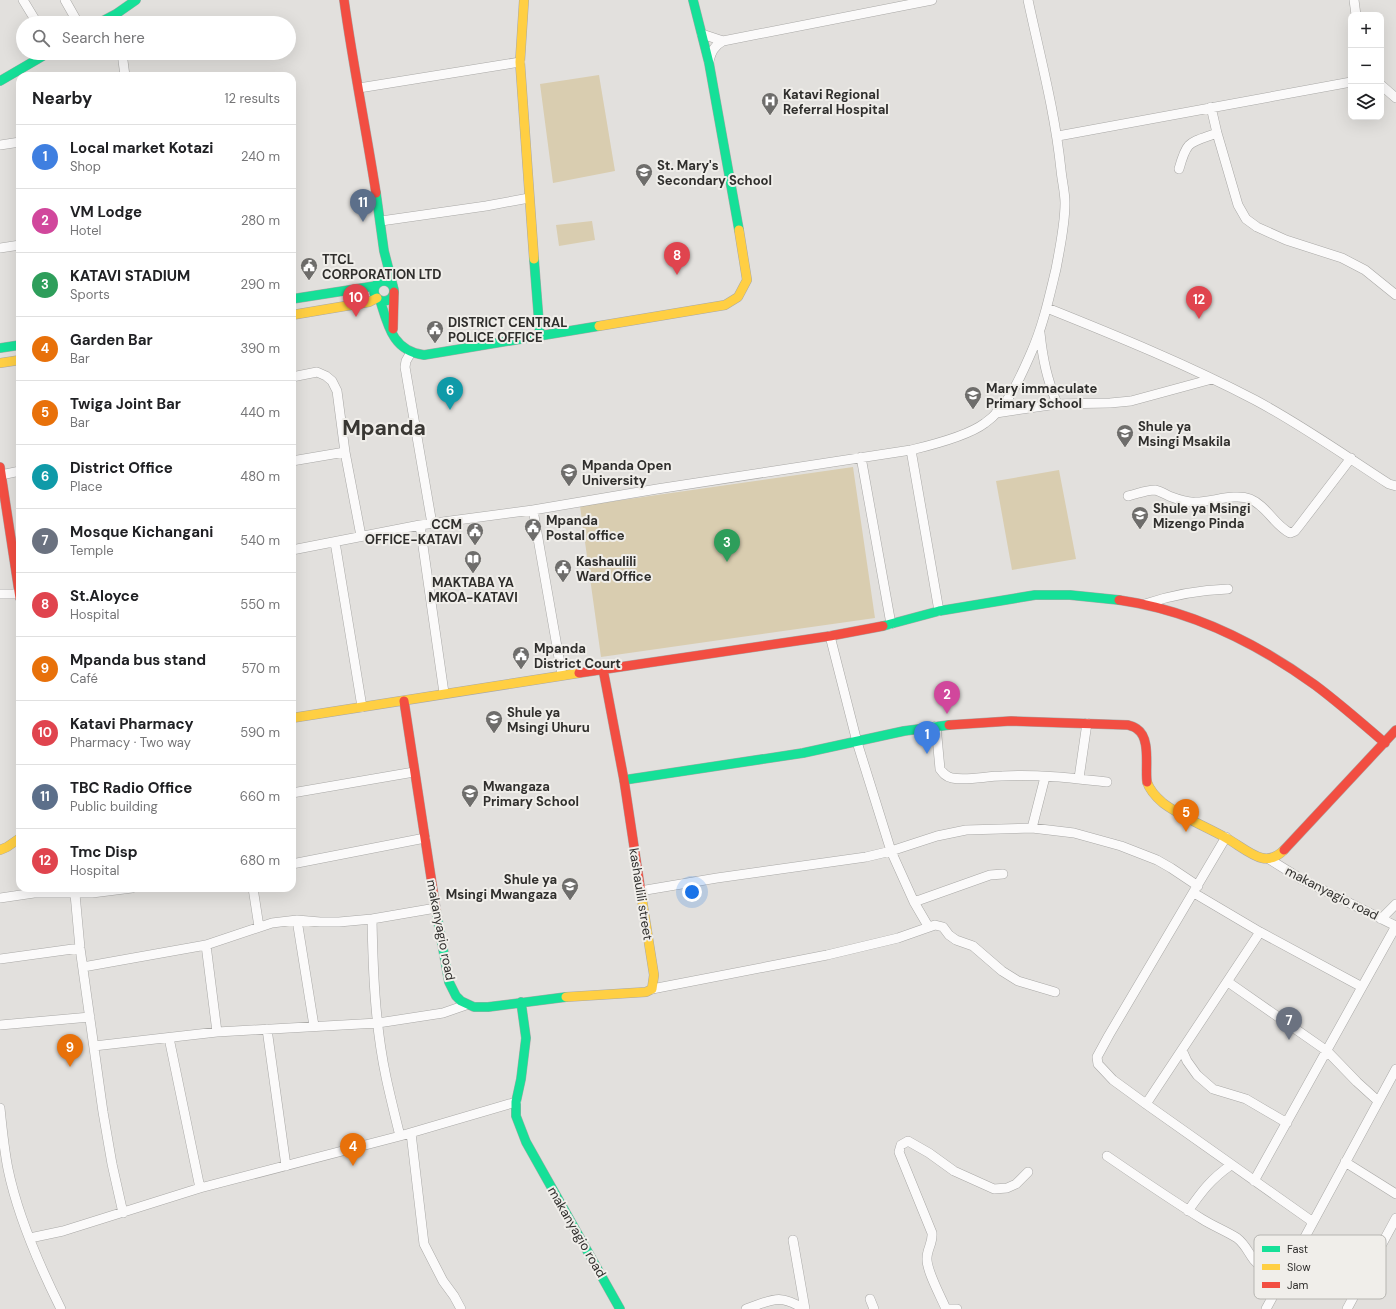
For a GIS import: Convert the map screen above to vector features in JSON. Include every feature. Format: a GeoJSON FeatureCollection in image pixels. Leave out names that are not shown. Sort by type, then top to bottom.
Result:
{"type":"FeatureCollection","features":[{"type":"Feature","properties":{"kind":"street"},"geometry":{"type":"LineString","coordinates":[[24,0],[34,16]]}},
{"type":"Feature","properties":{"kind":"street"},"geometry":{"type":"LineString","coordinates":[[65,0],[74,16]]}},
{"type":"Feature","properties":{"kind":"street"},"geometry":{"type":"LineString","coordinates":[[119,16],[136,0]]}},
{"type":"Feature","properties":{"kind":"street"},"geometry":{"type":"LineString","coordinates":[[296,314],[379,299],[386,301],[394,295],[394,289],[384,251],[381,221],[359,88],[353,62],[344,0]]}},
{"type":"Feature","properties":{"kind":"street"},"geometry":{"type":"LineString","coordinates":[[524,0],[520,62],[540,336]]}},
{"type":"Feature","properties":{"kind":"street"},"geometry":{"type":"LineString","coordinates":[[384,251],[374,293],[379,299],[393,334],[404,350],[410,354],[424,356],[725,305],[738,297],[746,280],[744,257],[709,63],[693,0]]}},
{"type":"Feature","properties":{"kind":"street"},"geometry":{"type":"LineString","coordinates":[[709,63],[710,54],[713,49],[717,44],[723,41],[932,0]]}},
{"type":"Feature","properties":{"kind":"street"},"geometry":{"type":"LineString","coordinates":[[296,549],[420,525],[533,510],[657,489],[911,450],[932,445],[961,435],[984,424],[996,413],[1018,381],[1040,330],[1047,308],[1062,239],[1065,203],[1058,136],[1028,0]]}},
{"type":"Feature","properties":{"kind":"street"},"geometry":{"type":"LineString","coordinates":[[1354,0],[1356,12]]}},
{"type":"Feature","properties":{"kind":"street"},"geometry":{"type":"LineString","coordinates":[[702,34],[723,41]]}},
{"type":"Feature","properties":{"kind":"street"},"geometry":{"type":"LineString","coordinates":[[0,81],[36,60]]}},
{"type":"Feature","properties":{"kind":"street"},"geometry":{"type":"LineString","coordinates":[[123,60],[124,72]]}},
{"type":"Feature","properties":{"kind":"street"},"geometry":{"type":"LineString","coordinates":[[359,88],[520,62]]}},
{"type":"Feature","properties":{"kind":"street"},"geometry":{"type":"LineString","coordinates":[[1058,136],[1348,83]]}},
{"type":"Feature","properties":{"kind":"street"},"geometry":{"type":"LineString","coordinates":[[1384,88],[1396,98]]}},
{"type":"Feature","properties":{"kind":"street"},"geometry":{"type":"LineString","coordinates":[[1212,107],[1217,133],[1238,205],[1246,219],[1257,227],[1286,240],[1342,258],[1365,270],[1396,295]]}},
{"type":"Feature","properties":{"kind":"street"},"geometry":{"type":"LineString","coordinates":[[1178,169],[1186,148],[1192,141],[1217,133]]}},
{"type":"Feature","properties":{"kind":"street"},"geometry":{"type":"LineString","coordinates":[[0,145],[16,143]]}},
{"type":"Feature","properties":{"kind":"street"},"geometry":{"type":"LineString","coordinates":[[381,221],[486,206],[529,198]]}},
{"type":"Feature","properties":{"kind":"street"},"geometry":{"type":"LineString","coordinates":[[0,248],[16,246]]}},
{"type":"Feature","properties":{"kind":"street"},"geometry":{"type":"LineString","coordinates":[[296,298],[377,285],[384,281],[388,282],[394,289],[393,334]]}},
{"type":"Feature","properties":{"kind":"street"},"geometry":{"type":"LineString","coordinates":[[357,304],[369,304],[384,314]]}},
{"type":"Feature","properties":{"kind":"street"},"geometry":{"type":"LineString","coordinates":[[1047,308],[1133,343],[1256,401],[1301,426],[1389,484],[1396,486]]}},
{"type":"Feature","properties":{"kind":"street"},"geometry":{"type":"LineString","coordinates":[[1040,330],[1045,370],[1049,384],[1058,404]]}},
{"type":"Feature","properties":{"kind":"street"},"geometry":{"type":"LineString","coordinates":[[0,348],[16,346]]}},
{"type":"Feature","properties":{"kind":"street"},"geometry":{"type":"LineString","coordinates":[[410,354],[406,361],[405,367],[432,524]]}},
{"type":"Feature","properties":{"kind":"street"},"geometry":{"type":"LineString","coordinates":[[0,363],[16,361]]}},
{"type":"Feature","properties":{"kind":"street"},"geometry":{"type":"LineString","coordinates":[[296,375],[317,372],[326,376],[332,381],[337,391],[345,452],[361,536]]}},
{"type":"Feature","properties":{"kind":"street"},"geometry":{"type":"LineString","coordinates":[[996,413],[1058,404],[1110,404],[1131,401],[1212,379]]}},
{"type":"Feature","properties":{"kind":"street"},"geometry":{"type":"LineString","coordinates":[[911,450],[939,611]]}},
{"type":"Feature","properties":{"kind":"street"},"geometry":{"type":"LineString","coordinates":[[296,460],[345,452]]}},
{"type":"Feature","properties":{"kind":"street"},"geometry":{"type":"LineString","coordinates":[[861,457],[891,624]]}},
{"type":"Feature","properties":{"kind":"street"},"geometry":{"type":"LineString","coordinates":[[1128,496],[1156,490],[1179,499],[1195,502],[1240,497],[1250,499],[1257,503],[1290,533],[1299,526],[1351,458]]}},
{"type":"Feature","properties":{"kind":"street"},"geometry":{"type":"LineString","coordinates":[[16,471],[1,471],[16,569]]}},
{"type":"Feature","properties":{"kind":"street"},"geometry":{"type":"LineString","coordinates":[[533,510],[562,675]]}},
{"type":"Feature","properties":{"kind":"street"},"geometry":{"type":"LineString","coordinates":[[420,525],[444,693]]}},
{"type":"Feature","properties":{"kind":"street"},"geometry":{"type":"LineString","coordinates":[[335,542],[362,707]]}},
{"type":"Feature","properties":{"kind":"street"},"geometry":{"type":"LineString","coordinates":[[1145,604],[1188,592],[1228,589]]}},
{"type":"Feature","properties":{"kind":"street"},"geometry":{"type":"LineString","coordinates":[[0,594],[16,595]]}},
{"type":"Feature","properties":{"kind":"street"},"geometry":{"type":"LineString","coordinates":[[296,717],[562,675],[830,636],[891,624],[939,611],[1035,595],[1051,595],[1111,599],[1145,604],[1174,612],[1204,623],[1261,650],[1307,679],[1384,743]]}},
{"type":"Feature","properties":{"kind":"street"},"geometry":{"type":"LineString","coordinates":[[830,636],[856,742],[891,851],[914,902],[928,926]]}},
{"type":"Feature","properties":{"kind":"street","name":"kashaulili street"},"geometry":{"type":"LineString","coordinates":[[603,669],[624,780],[654,975],[652,989]]}},
{"type":"Feature","properties":{"kind":"street","name":"makanyagio road"},"geometry":{"type":"LineString","coordinates":[[404,701],[436,908],[450,982],[453,992],[458,999],[466,1005]]}},
{"type":"Feature","properties":{"kind":"street"},"geometry":{"type":"LineString","coordinates":[[624,780],[795,754],[856,742],[904,730],[936,726],[1011,721],[1128,725],[1135,727],[1143,733],[1145,739],[1146,784],[1156,797],[1173,809],[1226,837],[1258,857],[1269,859],[1278,856],[1287,848],[1396,730]]}},
{"type":"Feature","properties":{"kind":"street"},"geometry":{"type":"LineString","coordinates":[[1079,778],[1086,723]]}},
{"type":"Feature","properties":{"kind":"street"},"geometry":{"type":"LineString","coordinates":[[936,726],[940,769],[944,775],[950,778],[960,779],[1003,776],[1045,777],[1079,778],[1107,782]]}},
{"type":"Feature","properties":{"kind":"street"},"geometry":{"type":"LineString","coordinates":[[296,792],[414,772]]}},
{"type":"Feature","properties":{"kind":"street"},"geometry":{"type":"LineString","coordinates":[[1032,828],[1045,777]]}},
{"type":"Feature","properties":{"kind":"street"},"geometry":{"type":"LineString","coordinates":[[640,891],[717,878],[839,862],[891,851],[937,836],[966,830],[1032,828],[1074,833],[1093,837],[1157,860],[1171,868],[1196,889],[1260,932],[1362,987]]}},
{"type":"Feature","properties":{"kind":"street"},"geometry":{"type":"LineString","coordinates":[[1226,837],[1097,1057],[1098,1064],[1113,1080],[1313,1222]]}},
{"type":"Feature","properties":{"kind":"street"},"geometry":{"type":"LineString","coordinates":[[296,863],[425,838]]}},
{"type":"Feature","properties":{"kind":"street"},"geometry":{"type":"LineString","coordinates":[[0,850],[16,841]]}},
{"type":"Feature","properties":{"kind":"street"},"geometry":{"type":"LineString","coordinates":[[1287,848],[1284,859],[1292,874]]}},
{"type":"Feature","properties":{"kind":"street","name":"makanyagio road"},"geometry":{"type":"LineString","coordinates":[[1269,859],[1292,874],[1396,926]]}},
{"type":"Feature","properties":{"kind":"street"},"geometry":{"type":"LineString","coordinates":[[914,902],[990,875],[1003,874]]}},
{"type":"Feature","properties":{"kind":"street"},"geometry":{"type":"LineString","coordinates":[[0,898],[25,892]]}},
{"type":"Feature","properties":{"kind":"street"},"geometry":{"type":"LineString","coordinates":[[54,892],[75,894],[94,892]]}},
{"type":"Feature","properties":{"kind":"street"},"geometry":{"type":"LineString","coordinates":[[254,892],[259,927]]}},
{"type":"Feature","properties":{"kind":"street"},"geometry":{"type":"LineString","coordinates":[[75,894],[80,948],[94,1046],[112,1164],[123,1213]]}},
{"type":"Feature","properties":{"kind":"street"},"geometry":{"type":"LineString","coordinates":[[1381,919],[1396,904]]}},
{"type":"Feature","properties":{"kind":"street"},"geometry":{"type":"LineString","coordinates":[[83,967],[206,945],[272,923],[297,920],[339,922],[372,919],[436,908]]}},
{"type":"Feature","properties":{"kind":"street"},"geometry":{"type":"LineString","coordinates":[[372,919],[373,966],[378,1023],[386,1076],[400,1136]]}},
{"type":"Feature","properties":{"kind":"street"},"geometry":{"type":"LineString","coordinates":[[297,920],[314,1026]]}},
{"type":"Feature","properties":{"kind":"street"},"geometry":{"type":"LineString","coordinates":[[94,1046],[217,1032],[378,1023],[443,1013],[466,1005],[490,1007],[520,1002],[579,996],[646,992],[652,989],[827,955],[898,938],[928,926],[935,925],[943,927],[952,937],[969,944],[997,967],[1018,981],[1055,992]]}},
{"type":"Feature","properties":{"kind":"street"},"geometry":{"type":"LineString","coordinates":[[1254,1181],[1396,926]]}},
{"type":"Feature","properties":{"kind":"street"},"geometry":{"type":"LineString","coordinates":[[1146,1104],[1260,932]]}},
{"type":"Feature","properties":{"kind":"street"},"geometry":{"type":"LineString","coordinates":[[206,945],[217,1032]]}},
{"type":"Feature","properties":{"kind":"street"},"geometry":{"type":"LineString","coordinates":[[0,959],[80,948]]}},
{"type":"Feature","properties":{"kind":"street"},"geometry":{"type":"LineString","coordinates":[[1228,982],[1327,1051],[1378,1101]]}},
{"type":"Feature","properties":{"kind":"street","name":"makanyagio road"},"geometry":{"type":"LineString","coordinates":[[520,1002],[526,1038],[521,1079],[516,1102],[516,1116],[526,1142],[620,1309]]}},
{"type":"Feature","properties":{"kind":"street"},"geometry":{"type":"LineString","coordinates":[[0,1025],[90,1017]]}},
{"type":"Feature","properties":{"kind":"street"},"geometry":{"type":"LineString","coordinates":[[267,1029],[286,1166]]}},
{"type":"Feature","properties":{"kind":"street"},"geometry":{"type":"LineString","coordinates":[[169,1038],[200,1188]]}},
{"type":"Feature","properties":{"kind":"street"},"geometry":{"type":"LineString","coordinates":[[1182,1050],[1187,1061],[1197,1075],[1213,1089],[1246,1099],[1287,1123]]}},
{"type":"Feature","properties":{"kind":"street"},"geometry":{"type":"LineString","coordinates":[[1306,1235],[1396,1069]]}},
{"type":"Feature","properties":{"kind":"street"},"geometry":{"type":"LineString","coordinates":[[30,1238],[63,1231],[200,1188],[400,1136],[516,1102]]}},
{"type":"Feature","properties":{"kind":"street"},"geometry":{"type":"LineString","coordinates":[[0,1108],[4,1170],[42,1271],[61,1309]]}},
{"type":"Feature","properties":{"kind":"street"},"geometry":{"type":"LineString","coordinates":[[411,1133],[424,1244],[443,1281],[461,1309]]}},
{"type":"Feature","properties":{"kind":"street"},"geometry":{"type":"LineString","coordinates":[[957,1309],[946,1309],[927,1265],[927,1255],[932,1243],[932,1233],[899,1152],[901,1145],[908,1141],[911,1142],[954,1171],[994,1189],[1007,1188],[1016,1184],[1028,1172]]}},
{"type":"Feature","properties":{"kind":"street"},"geometry":{"type":"LineString","coordinates":[[1108,1156],[1188,1211],[1236,1238],[1246,1246],[1254,1260]]}},
{"type":"Feature","properties":{"kind":"street"},"geometry":{"type":"LineString","coordinates":[[1345,1162],[1396,1194]]}},
{"type":"Feature","properties":{"kind":"street"},"geometry":{"type":"LineString","coordinates":[[1188,1211],[1205,1187],[1217,1175],[1231,1165]]}},
{"type":"Feature","properties":{"kind":"street"},"geometry":{"type":"LineString","coordinates":[[1386,1237],[1396,1218]]}},
{"type":"Feature","properties":{"kind":"street"},"geometry":{"type":"LineString","coordinates":[[793,1240],[805,1309]]}},
{"type":"Feature","properties":{"kind":"street"},"geometry":{"type":"LineString","coordinates":[[870,1298],[874,1309]]}},
{"type":"Feature","properties":{"kind":"street"},"geometry":{"type":"LineString","coordinates":[[746,1309],[774,1299],[784,1299],[793,1301],[805,1309]]}},
{"type":"Feature","properties":{"kind":"street"},"geometry":{"type":"LineString","coordinates":[[1266,1309],[1271,1299]]}},
{"type":"Feature","properties":{"kind":"street"},"geometry":{"type":"LineString","coordinates":[[1347,1309],[1352,1299]]}},
{"type":"Feature","properties":{"kind":"shaded area"},"geometry":{"type":"Polygon","coordinates":[[[599,75],[615,171],[553,183],[540,84],[599,75]]]}},
{"type":"Feature","properties":{"kind":"shaded area"},"geometry":{"type":"Polygon","coordinates":[[[592,221],[595,240],[559,246],[556,225],[592,221]]]}},
{"type":"Feature","properties":{"kind":"shaded area"},"geometry":{"type":"Polygon","coordinates":[[[853,467],[875,618],[601,657],[580,506],[853,467]]]}},
{"type":"Feature","properties":{"kind":"shaded area"},"geometry":{"type":"Polygon","coordinates":[[[1059,470],[1076,559],[1012,570],[996,481],[1059,470]]]}},
{"type":"Feature","properties":{"kind":"traffic: fast"},"geometry":{"type":"LineString","coordinates":[[112,16],[136,0]]}},
{"type":"Feature","properties":{"kind":"traffic: fast"},"geometry":{"type":"LineString","coordinates":[[693,0],[709,63],[739,230]]}},
{"type":"Feature","properties":{"kind":"traffic: fast"},"geometry":{"type":"LineString","coordinates":[[0,81],[36,60]]}},
{"type":"Feature","properties":{"kind":"traffic: fast"},"geometry":{"type":"LineString","coordinates":[[376,193],[384,251],[393,286]]}},
{"type":"Feature","properties":{"kind":"traffic: fast"},"geometry":{"type":"LineString","coordinates":[[534,259],[540,336]]}},
{"type":"Feature","properties":{"kind":"traffic: fast"},"geometry":{"type":"LineString","coordinates":[[384,281],[391,284],[394,291],[391,298],[384,301],[377,298],[374,291],[377,284],[384,281]]}},
{"type":"Feature","properties":{"kind":"traffic: fast"},"geometry":{"type":"LineString","coordinates":[[296,298],[375,286]]}},
{"type":"Feature","properties":{"kind":"traffic: fast"},"geometry":{"type":"LineString","coordinates":[[380,300],[393,336],[405,348],[414,353],[424,355],[599,326]]}},
{"type":"Feature","properties":{"kind":"traffic: fast"},"geometry":{"type":"LineString","coordinates":[[0,348],[16,346]]}},
{"type":"Feature","properties":{"kind":"traffic: fast"},"geometry":{"type":"LineString","coordinates":[[883,626],[939,611],[1035,595],[1070,595],[1119,600]]}},
{"type":"Feature","properties":{"kind":"traffic: fast"},"geometry":{"type":"LineString","coordinates":[[624,780],[803,753],[904,731],[949,725]]}},
{"type":"Feature","properties":{"kind":"traffic: fast"},"geometry":{"type":"LineString","coordinates":[[436,910],[449,982],[456,996],[461,1001],[474,1007],[488,1007],[566,997]]}},
{"type":"Feature","properties":{"kind":"traffic: fast"},"geometry":{"type":"LineString","coordinates":[[521,1002],[526,1038],[521,1079],[516,1102],[516,1116],[526,1142],[620,1309]]}},
{"type":"Feature","properties":{"kind":"traffic: slow"},"geometry":{"type":"LineString","coordinates":[[524,0],[520,62],[534,259]]}},
{"type":"Feature","properties":{"kind":"traffic: slow"},"geometry":{"type":"LineString","coordinates":[[599,326],[725,305],[738,297],[747,280],[739,230]]}},
{"type":"Feature","properties":{"kind":"traffic: slow"},"geometry":{"type":"LineString","coordinates":[[296,314],[369,302],[377,298]]}},
{"type":"Feature","properties":{"kind":"traffic: slow"},"geometry":{"type":"LineString","coordinates":[[0,363],[16,361]]}},
{"type":"Feature","properties":{"kind":"traffic: slow"},"geometry":{"type":"LineString","coordinates":[[296,717],[579,673]]}},
{"type":"Feature","properties":{"kind":"traffic: slow"},"geometry":{"type":"LineString","coordinates":[[1147,782],[1156,796],[1163,803],[1254,855],[1262,858],[1271,858],[1277,856],[1284,850]]}},
{"type":"Feature","properties":{"kind":"traffic: slow"},"geometry":{"type":"LineString","coordinates":[[0,850],[16,841]]}},
{"type":"Feature","properties":{"kind":"traffic: slow"},"geometry":{"type":"LineString","coordinates":[[566,997],[646,992],[652,989],[654,975],[641,893]]}},
{"type":"Feature","properties":{"kind":"traffic: jam"},"geometry":{"type":"LineString","coordinates":[[344,0],[376,193]]}},
{"type":"Feature","properties":{"kind":"traffic: jam"},"geometry":{"type":"LineString","coordinates":[[393,329],[394,292]]}},
{"type":"Feature","properties":{"kind":"traffic: jam"},"geometry":{"type":"LineString","coordinates":[[0,467],[16,572]]}},
{"type":"Feature","properties":{"kind":"traffic: jam"},"geometry":{"type":"LineString","coordinates":[[1119,600],[1145,605],[1196,620],[1222,630],[1246,642],[1270,655],[1315,685],[1385,743]]}},
{"type":"Feature","properties":{"kind":"traffic: jam"},"geometry":{"type":"LineString","coordinates":[[579,673],[830,636],[883,626]]}},
{"type":"Feature","properties":{"kind":"traffic: jam"},"geometry":{"type":"LineString","coordinates":[[603,669],[624,780],[641,893]]}},
{"type":"Feature","properties":{"kind":"traffic: jam"},"geometry":{"type":"LineString","coordinates":[[404,701],[436,910]]}},
{"type":"Feature","properties":{"kind":"traffic: jam"},"geometry":{"type":"LineString","coordinates":[[949,725],[1011,721],[1128,725],[1137,729],[1144,739],[1146,746],[1147,782]]}},
{"type":"Feature","properties":{"kind":"traffic: jam"},"geometry":{"type":"LineString","coordinates":[[1284,850],[1396,730]]}},
{"type":"Feature","properties":{"kind":"place","name":"Katavi Regional Referral Hospital"},"geometry":{"type":"Point","coordinates":[770,116]}},
{"type":"Feature","properties":{"kind":"place","name":"St. Mary's Secondary School"},"geometry":{"type":"Point","coordinates":[644,187]}},
{"type":"Feature","properties":{"kind":"place","name":"TBC Radio Office"},"geometry":{"type":"Point","coordinates":[363,222]}},
{"type":"Feature","properties":{"kind":"place","name":"St.Aloyce"},"geometry":{"type":"Point","coordinates":[677,275]}},
{"type":"Feature","properties":{"kind":"place","name":"TTCL CORPORATION LTD"},"geometry":{"type":"Point","coordinates":[309,281]}},
{"type":"Feature","properties":{"kind":"place","name":"Katavi Pharmacy"},"geometry":{"type":"Point","coordinates":[356,317]}},
{"type":"Feature","properties":{"kind":"place","name":"Tmc Disp"},"geometry":{"type":"Point","coordinates":[1199,319]}},
{"type":"Feature","properties":{"kind":"place","name":"DISTRICT CENTRAL POLICE OFFICE"},"geometry":{"type":"Point","coordinates":[435,344]}},
{"type":"Feature","properties":{"kind":"place","name":"District Office"},"geometry":{"type":"Point","coordinates":[450,410]}},
{"type":"Feature","properties":{"kind":"place","name":"Mary immaculate Primary School"},"geometry":{"type":"Point","coordinates":[973,410]}},
{"type":"Feature","properties":{"kind":"place","name":"Shule ya Msingi Msakila"},"geometry":{"type":"Point","coordinates":[1125,448]}},
{"type":"Feature","properties":{"kind":"place","name":"Mpanda Open University"},"geometry":{"type":"Point","coordinates":[569,487]}},
{"type":"Feature","properties":{"kind":"place","name":"Shule ya Msingi Mizengo Pinda"},"geometry":{"type":"Point","coordinates":[1140,530]}},
{"type":"Feature","properties":{"kind":"place","name":"Mpanda Postal office"},"geometry":{"type":"Point","coordinates":[533,542]}},
{"type":"Feature","properties":{"kind":"place","name":"CCM OFFICE-KATAVI"},"geometry":{"type":"Point","coordinates":[475,546]}},
{"type":"Feature","properties":{"kind":"place","name":"KATAVI STADIUM"},"geometry":{"type":"Point","coordinates":[727,562]}},
{"type":"Feature","properties":{"kind":"place","name":"MAKTABA YA MKOA-KATAVI"},"geometry":{"type":"Point","coordinates":[473,574]}},
{"type":"Feature","properties":{"kind":"place","name":"Kashaulili Ward Office"},"geometry":{"type":"Point","coordinates":[563,583]}},
{"type":"Feature","properties":{"kind":"place","name":"Mpanda District Court"},"geometry":{"type":"Point","coordinates":[521,670]}},
{"type":"Feature","properties":{"kind":"place","name":"VM Lodge"},"geometry":{"type":"Point","coordinates":[947,714]}},
{"type":"Feature","properties":{"kind":"place","name":"Shule ya Msingi Uhuru"},"geometry":{"type":"Point","coordinates":[494,734]}},
{"type":"Feature","properties":{"kind":"place","name":"Local market Kotazi"},"geometry":{"type":"Point","coordinates":[927,754]}},
{"type":"Feature","properties":{"kind":"place","name":"Mwangaza Primary School"},"geometry":{"type":"Point","coordinates":[470,808]}},
{"type":"Feature","properties":{"kind":"place","name":"Twiga Joint Bar"},"geometry":{"type":"Point","coordinates":[1186,832]}},
{"type":"Feature","properties":{"kind":"place","name":"Shule ya Msingi Mwangaza"},"geometry":{"type":"Point","coordinates":[570,901]}},
{"type":"Feature","properties":{"kind":"place","name":"Mosque Kichangani"},"geometry":{"type":"Point","coordinates":[1289,1040]}},
{"type":"Feature","properties":{"kind":"place","name":"Mpanda bus stand"},"geometry":{"type":"Point","coordinates":[70,1067]}},
{"type":"Feature","properties":{"kind":"place","name":"Garden Bar"},"geometry":{"type":"Point","coordinates":[353,1166]}},
{"type":"Feature","properties":{"kind":"district","name":"Mpanda"},"geometry":{"type":"Point","coordinates":[384,428]}}]}
